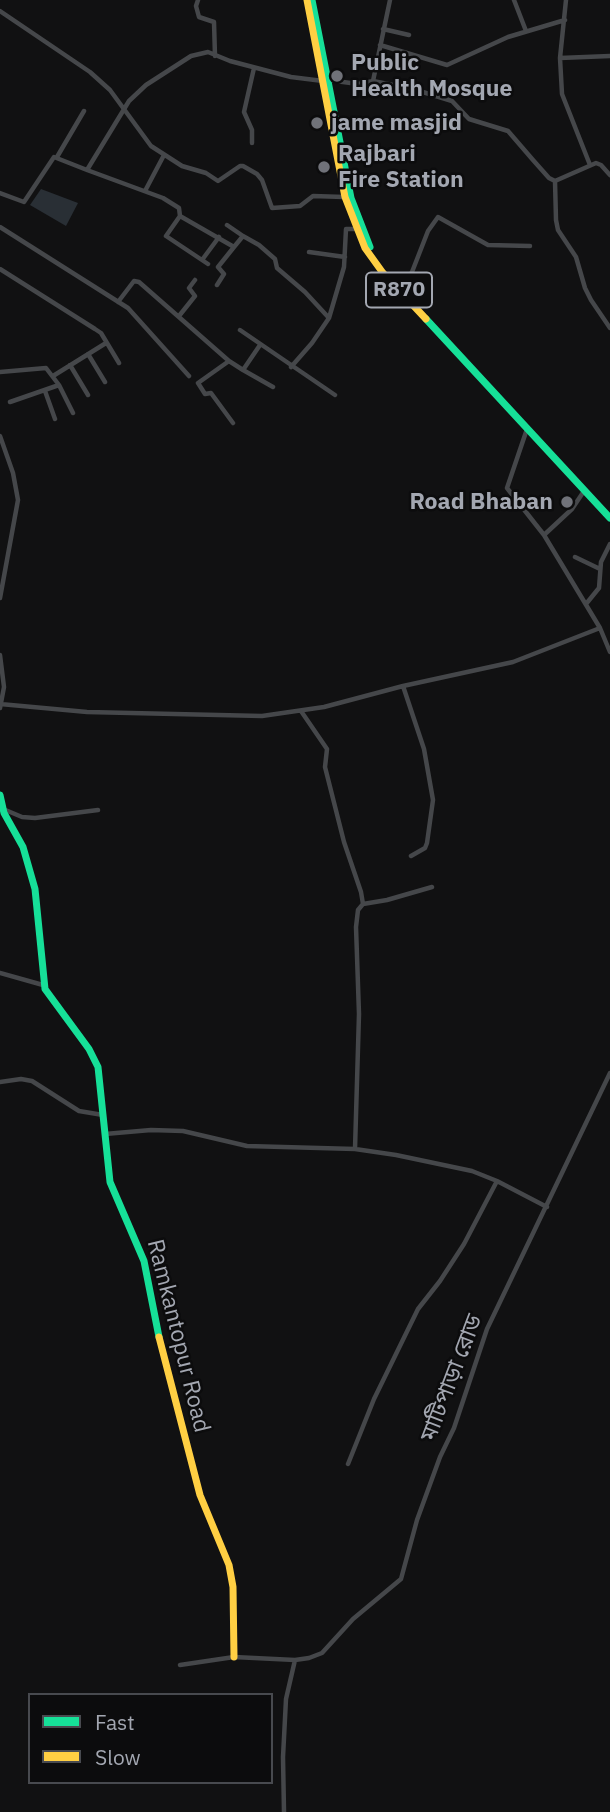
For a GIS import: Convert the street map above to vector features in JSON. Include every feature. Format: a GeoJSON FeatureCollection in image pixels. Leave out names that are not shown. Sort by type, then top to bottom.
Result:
{"type":"FeatureCollection","features":[{"type":"Feature","properties":{"kind":"main road","name":"R870"},"geometry":{"type":"LineString","coordinates":[[307,0],[351,198],[359,223],[378,259],[610,512]]}},
{"type":"Feature","properties":{"kind":"main road","name":"R870"},"geometry":{"type":"LineString","coordinates":[[312,0],[345,197],[356,229],[377,267],[610,518]]}},
{"type":"Feature","properties":{"kind":"main road","name":"Ramkantopur Road"},"geometry":{"type":"LineString","coordinates":[[0,795],[2,809],[23,847],[36,894],[43,985],[98,1067],[110,1182],[144,1261],[162,1352],[200,1495],[229,1565],[233,1587],[234,1657]]}},
{"type":"Feature","properties":{"kind":"street"},"geometry":{"type":"LineString","coordinates":[[198,0],[196,6],[199,17],[214,23],[215,56]]}},
{"type":"Feature","properties":{"kind":"street"},"geometry":{"type":"LineString","coordinates":[[373,81],[390,0]]}},
{"type":"Feature","properties":{"kind":"street"},"geometry":{"type":"LineString","coordinates":[[514,0],[526,31]]}},
{"type":"Feature","properties":{"kind":"street"},"geometry":{"type":"LineString","coordinates":[[566,0],[560,58],[562,93],[590,165]]}},
{"type":"Feature","properties":{"kind":"street"},"geometry":{"type":"LineString","coordinates":[[0,11],[90,72],[110,90],[151,146],[182,166],[206,173],[216,181],[243,166],[260,177],[272,208],[300,206],[313,196],[345,197]]}},
{"type":"Feature","properties":{"kind":"street"},"geometry":{"type":"LineString","coordinates":[[380,45],[447,65],[490,44],[565,20]]}},
{"type":"Feature","properties":{"kind":"street"},"geometry":{"type":"LineString","coordinates":[[383,29],[409,35]]}},
{"type":"Feature","properties":{"kind":"street"},"geometry":{"type":"LineString","coordinates":[[87,170],[125,109],[146,85],[179,62],[204,52],[291,78],[358,84],[373,81],[452,101],[469,119],[508,131],[555,181]]}},
{"type":"Feature","properties":{"kind":"street"},"geometry":{"type":"LineString","coordinates":[[560,58],[610,55]]}},
{"type":"Feature","properties":{"kind":"street"},"geometry":{"type":"LineString","coordinates":[[252,143],[251,130],[244,112],[254,68]]}},
{"type":"Feature","properties":{"kind":"street"},"geometry":{"type":"LineString","coordinates":[[0,193],[24,202],[57,157],[85,111]]}},
{"type":"Feature","properties":{"kind":"street"},"geometry":{"type":"LineString","coordinates":[[145,191],[164,155]]}},
{"type":"Feature","properties":{"kind":"street"},"geometry":{"type":"LineString","coordinates":[[57,157],[145,191],[179,208],[180,216],[165,235],[208,264]]}},
{"type":"Feature","properties":{"kind":"street"},"geometry":{"type":"LineString","coordinates":[[555,181],[590,165],[601,165],[610,175]]}},
{"type":"Feature","properties":{"kind":"street"},"geometry":{"type":"LineString","coordinates":[[555,181],[558,230],[576,257],[591,300],[610,328]]}},
{"type":"Feature","properties":{"kind":"street"},"geometry":{"type":"LineString","coordinates":[[180,216],[234,247]]}},
{"type":"Feature","properties":{"kind":"street"},"geometry":{"type":"LineString","coordinates":[[402,287],[412,272],[428,231],[438,217],[488,245],[530,246]]}},
{"type":"Feature","properties":{"kind":"street"},"geometry":{"type":"LineString","coordinates":[[227,225],[275,259],[277,268],[305,292],[329,318]]}},
{"type":"Feature","properties":{"kind":"street"},"geometry":{"type":"LineString","coordinates":[[0,227],[128,309],[189,376]]}},
{"type":"Feature","properties":{"kind":"street"},"geometry":{"type":"LineString","coordinates":[[290,367],[312,343],[329,318],[345,257],[346,229],[356,229]]}},
{"type":"Feature","properties":{"kind":"street"},"geometry":{"type":"LineString","coordinates":[[217,285],[224,274],[218,267],[243,236]]}},
{"type":"Feature","properties":{"kind":"street"},"geometry":{"type":"LineString","coordinates":[[202,260],[219,237]]}},
{"type":"Feature","properties":{"kind":"street"},"geometry":{"type":"LineString","coordinates":[[309,252],[345,257]]}},
{"type":"Feature","properties":{"kind":"street"},"geometry":{"type":"LineString","coordinates":[[0,269],[95,329],[119,363]]}},
{"type":"Feature","properties":{"kind":"street"},"geometry":{"type":"LineString","coordinates":[[179,316],[195,296],[188,288],[195,280]]}},
{"type":"Feature","properties":{"kind":"street"},"geometry":{"type":"LineString","coordinates":[[118,302],[136,281],[229,361],[273,387]]}},
{"type":"Feature","properties":{"kind":"street"},"geometry":{"type":"LineString","coordinates":[[240,330],[290,367],[335,395]]}},
{"type":"Feature","properties":{"kind":"street"},"geometry":{"type":"LineString","coordinates":[[53,376],[106,343]]}},
{"type":"Feature","properties":{"kind":"street"},"geometry":{"type":"LineString","coordinates":[[243,370],[260,345]]}},
{"type":"Feature","properties":{"kind":"street"},"geometry":{"type":"LineString","coordinates":[[88,354],[105,382]]}},
{"type":"Feature","properties":{"kind":"street"},"geometry":{"type":"LineString","coordinates":[[229,361],[198,383],[205,394],[212,393],[233,423]]}},
{"type":"Feature","properties":{"kind":"street"},"geometry":{"type":"LineString","coordinates":[[70,365],[88,395]]}},
{"type":"Feature","properties":{"kind":"street"},"geometry":{"type":"LineString","coordinates":[[0,372],[43,367],[59,385],[73,413]]}},
{"type":"Feature","properties":{"kind":"street"},"geometry":{"type":"LineString","coordinates":[[10,402],[59,385]]}},
{"type":"Feature","properties":{"kind":"street"},"geometry":{"type":"LineString","coordinates":[[44,391],[55,419]]}},
{"type":"Feature","properties":{"kind":"street"},"geometry":{"type":"LineString","coordinates":[[527,429],[507,488],[544,535],[600,628],[610,652]]}},
{"type":"Feature","properties":{"kind":"street"},"geometry":{"type":"LineString","coordinates":[[0,436],[13,473],[18,500],[0,598]]}},
{"type":"Feature","properties":{"kind":"street"},"geometry":{"type":"LineString","coordinates":[[544,535],[572,509],[585,490]]}},
{"type":"Feature","properties":{"kind":"street"},"geometry":{"type":"LineString","coordinates":[[586,604],[600,588],[600,569],[610,544]]}},
{"type":"Feature","properties":{"kind":"street"},"geometry":{"type":"LineString","coordinates":[[575,557],[600,569]]}},
{"type":"Feature","properties":{"kind":"street"},"geometry":{"type":"LineString","coordinates":[[0,655],[4,687],[0,705],[87,712],[262,716],[301,711],[513,662],[600,628]]}},
{"type":"Feature","properties":{"kind":"street"},"geometry":{"type":"LineString","coordinates":[[403,686],[424,749],[433,800],[427,843],[425,848],[411,856]]}},
{"type":"Feature","properties":{"kind":"street"},"geometry":{"type":"LineString","coordinates":[[301,711],[327,749],[325,766],[363,904]]}},
{"type":"Feature","properties":{"kind":"street"},"geometry":{"type":"LineString","coordinates":[[2,809],[27,818],[98,810]]}},
{"type":"Feature","properties":{"kind":"street"},"geometry":{"type":"LineString","coordinates":[[355,1149],[359,1014],[356,927],[358,910],[363,904],[432,887]]}},
{"type":"Feature","properties":{"kind":"street"},"geometry":{"type":"LineString","coordinates":[[0,972],[43,985]]}},
{"type":"Feature","properties":{"kind":"street","name":"মাটিপাড়া রোড"},"geometry":{"type":"LineString","coordinates":[[295,1660],[322,1653],[353,1619],[401,1579],[417,1520],[440,1457],[454,1428],[488,1329],[610,1073]]}},
{"type":"Feature","properties":{"kind":"street"},"geometry":{"type":"LineString","coordinates":[[0,1082],[21,1079],[32,1081],[79,1111],[103,1115]]}},
{"type":"Feature","properties":{"kind":"street"},"geometry":{"type":"LineString","coordinates":[[106,1134],[151,1130],[184,1131],[247,1146],[355,1149],[472,1171],[548,1207]]}},
{"type":"Feature","properties":{"kind":"street"},"geometry":{"type":"LineString","coordinates":[[348,1464],[373,1399],[418,1309],[464,1244],[497,1181]]}},
{"type":"Feature","properties":{"kind":"street"},"geometry":{"type":"LineString","coordinates":[[180,1665],[234,1657],[295,1660],[286,1699],[284,1812]]}},
{"type":"Feature","properties":{"kind":"shaded area"},"geometry":{"type":"Polygon","coordinates":[[[41,189],[78,203],[66,226],[30,205],[41,189]]]}},
{"type":"Feature","properties":{"kind":"traffic: fast"},"geometry":{"type":"LineString","coordinates":[[312,0],[351,198],[370,247]]}},
{"type":"Feature","properties":{"kind":"traffic: fast"},"geometry":{"type":"LineString","coordinates":[[426,319],[610,518]]}},
{"type":"Feature","properties":{"kind":"traffic: fast"},"geometry":{"type":"LineString","coordinates":[[0,795],[4,813],[23,847],[35,889],[45,989],[89,1049],[98,1067],[110,1182],[144,1261],[159,1337]]}},
{"type":"Feature","properties":{"kind":"traffic: slow"},"geometry":{"type":"LineString","coordinates":[[307,0],[345,197],[365,248],[383,273],[426,319]]}},
{"type":"Feature","properties":{"kind":"traffic: slow"},"geometry":{"type":"LineString","coordinates":[[159,1337],[200,1495],[229,1565],[233,1587],[234,1657]]}},
{"type":"Feature","properties":{"kind":"place","name":"Public Health Mosque"},"geometry":{"type":"Point","coordinates":[337,76]}},
{"type":"Feature","properties":{"kind":"place","name":"jame masjid"},"geometry":{"type":"Point","coordinates":[317,123]}},
{"type":"Feature","properties":{"kind":"place","name":"Rajbari Fire Station"},"geometry":{"type":"Point","coordinates":[324,167]}},
{"type":"Feature","properties":{"kind":"place","name":"Road Bhaban"},"geometry":{"type":"Point","coordinates":[567,502]}}]}
